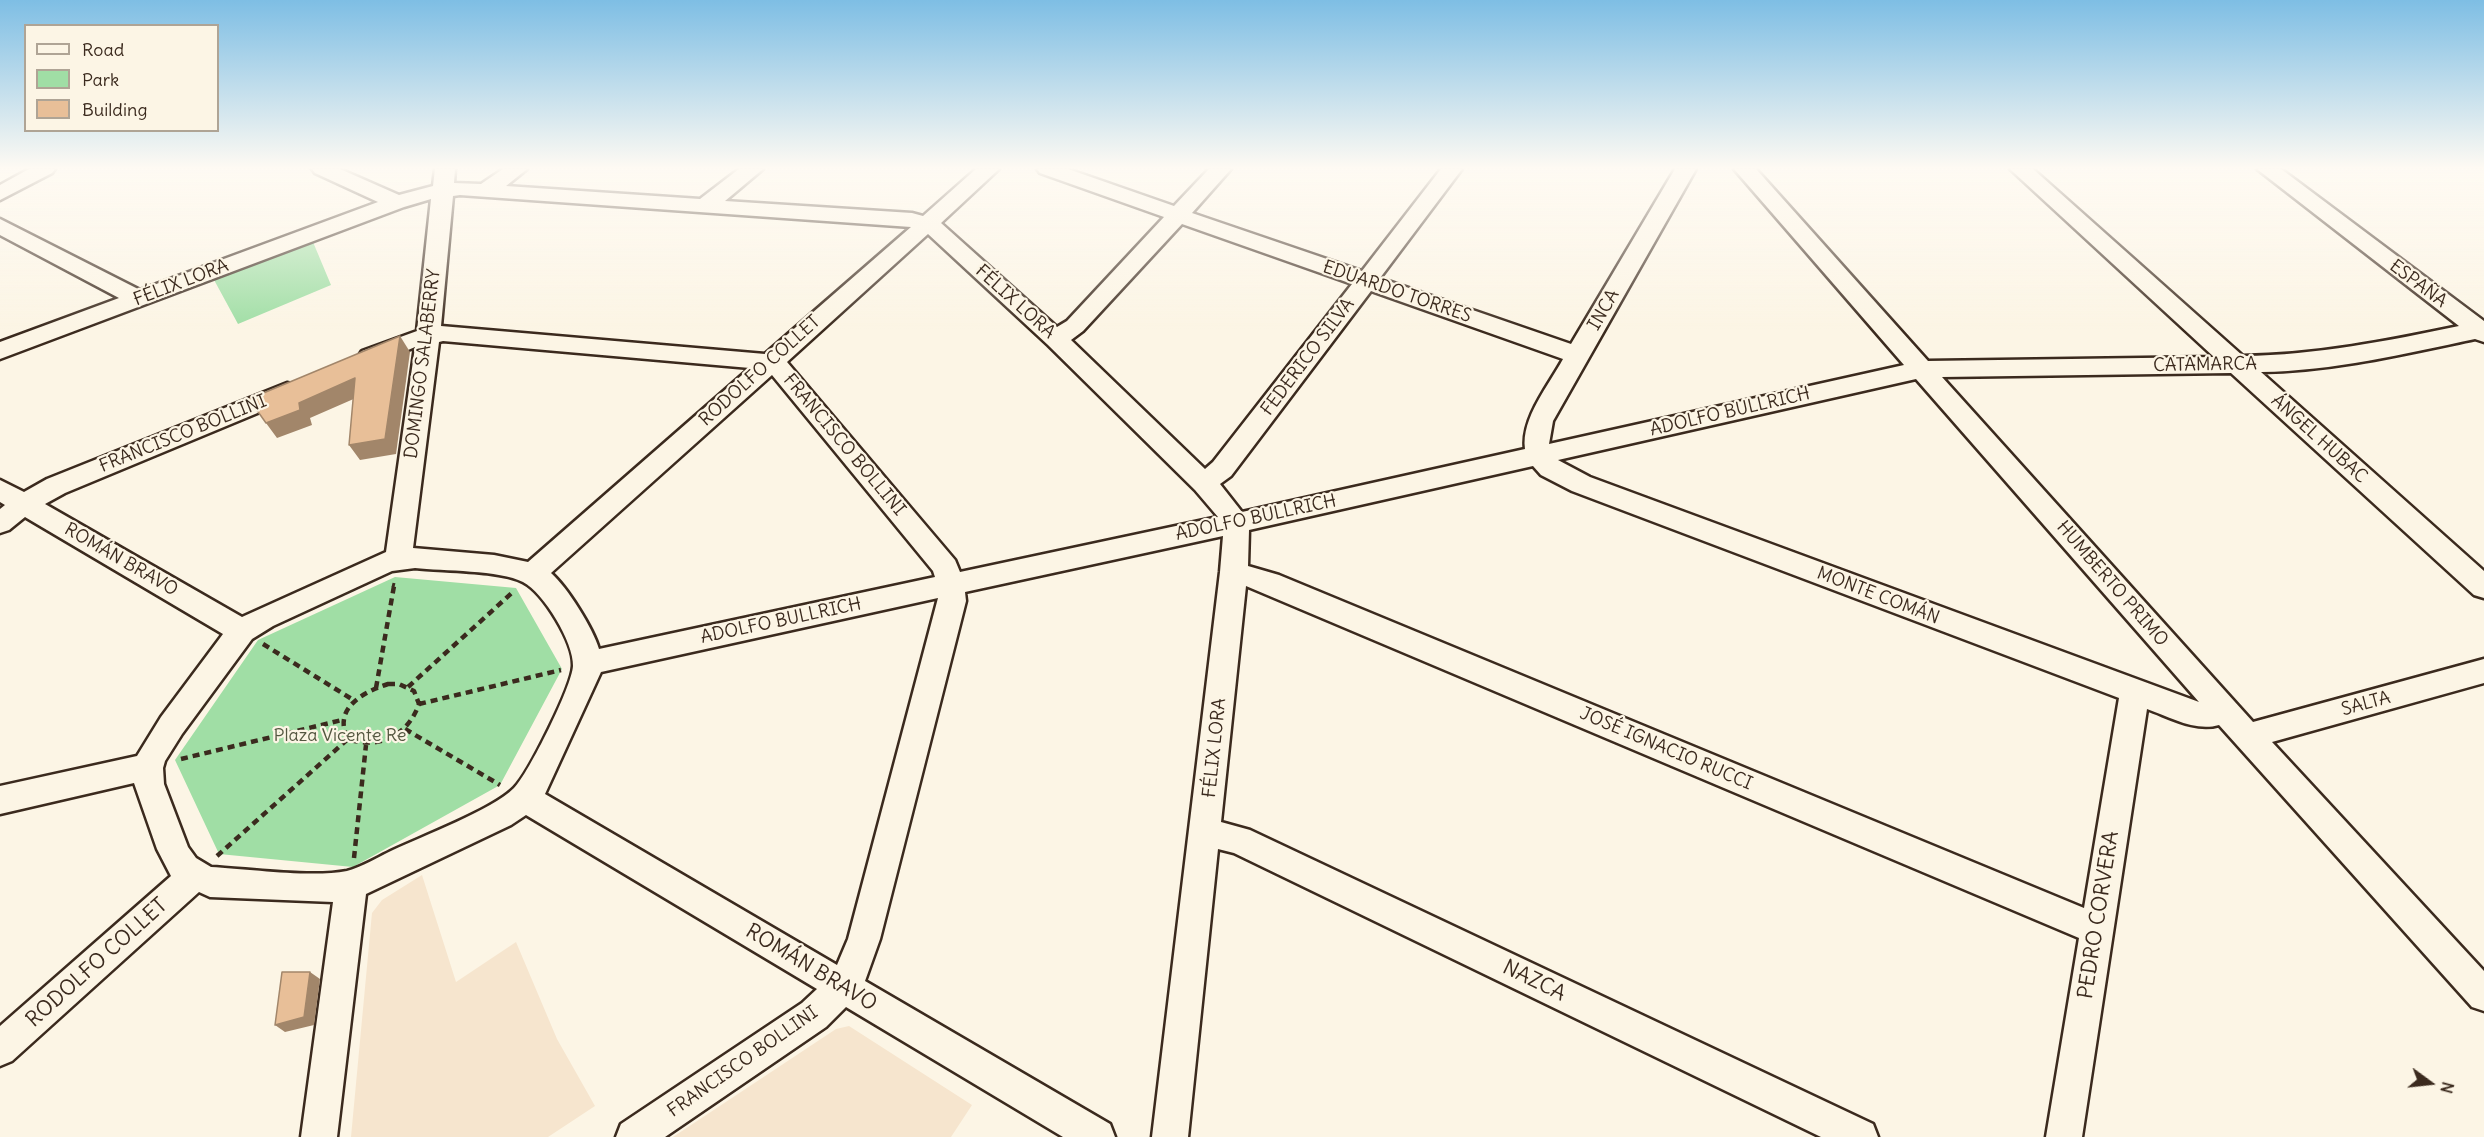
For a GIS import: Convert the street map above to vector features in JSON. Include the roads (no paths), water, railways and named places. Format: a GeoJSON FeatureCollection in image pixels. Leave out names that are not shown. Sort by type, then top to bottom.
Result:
{"type":"FeatureCollection","features":[{"type":"Feature","properties":{"kind":"street","name":"FÉLIX LORA"},"geometry":{"type":"LineString","coordinates":[[0,351],[344,222]]}},
{"type":"Feature","properties":{"kind":"street","name":"DOMINGO SALABERRY"},"geometry":{"type":"LineString","coordinates":[[398,558],[428,335],[440,222]]}},
{"type":"Feature","properties":{"kind":"street","name":"FÉLIX LORA"},"geometry":{"type":"LineString","coordinates":[[919,222],[937,230],[1056,339],[1227,506],[1236,523],[1234,572],[1170,1137]]}},
{"type":"Feature","properties":{"kind":"street"},"geometry":{"type":"LineString","coordinates":[[1056,339],[1075,326],[1171,222]]}},
{"type":"Feature","properties":{"kind":"street","name":"EDUARDO TORRES"},"geometry":{"type":"LineString","coordinates":[[1198,222],[1577,355]]}},
{"type":"Feature","properties":{"kind":"street","name":"FEDERICO SILVA"},"geometry":{"type":"LineString","coordinates":[[1204,483],[1222,469],[1411,222]]}},
{"type":"Feature","properties":{"kind":"street","name":"INCA"},"geometry":{"type":"LineString","coordinates":[[1538,455],[1536,440],[1541,422],[1577,355],[1655,222]]}},
{"type":"Feature","properties":{"kind":"street","name":"HUMBERTO PRIMO"},"geometry":{"type":"LineString","coordinates":[[1791,222],[2247,736],[2484,995]]}},
{"type":"Feature","properties":{"kind":"street","name":"ÁNGEL HUBAC"},"geometry":{"type":"LineString","coordinates":[[2079,222],[2484,587]]}},
{"type":"Feature","properties":{"kind":"street","name":"ESPAÑA"},"geometry":{"type":"LineString","coordinates":[[2338,222],[2483,331]]}},
{"type":"Feature","properties":{"kind":"street","name":"RODOLFO COLLET"},"geometry":{"type":"LineString","coordinates":[[532,574],[926,224]]}},
{"type":"Feature","properties":{"kind":"street"},"geometry":{"type":"LineString","coordinates":[[0,226],[139,299]]}},
{"type":"Feature","properties":{"kind":"street","name":"CATAMARCA"},"geometry":{"type":"LineString","coordinates":[[1922,369],[2237,365],[2332,359],[2483,331]]}},
{"type":"Feature","properties":{"kind":"street","name":"FRANCISCO BOLLINI"},"geometry":{"type":"LineString","coordinates":[[344,367],[410,340],[428,335],[456,333],[769,363],[780,368],[945,567],[951,584],[952,601],[864,939],[854,968],[843,987],[814,1015],[634,1137]]}},
{"type":"Feature","properties":{"kind":"street","name":"ADOLFO BULLRICH"},"geometry":{"type":"LineString","coordinates":[[588,663],[1236,523],[1922,369]]}},
{"type":"Feature","properties":{"kind":"street","name":"FRANCISCO BOLLINI"},"geometry":{"type":"LineString","coordinates":[[0,523],[24,504],[56,486],[311,381]]}},
{"type":"Feature","properties":{"kind":"street","name":"MONTE COMÁN"},"geometry":{"type":"LineString","coordinates":[[1538,455],[1550,468],[1581,484],[2194,714],[2208,716],[2225,711]]}},
{"type":"Feature","properties":{"kind":"street","name":"ROMÁN BRAVO"},"geometry":{"type":"LineString","coordinates":[[0,490],[242,631]]}},
{"type":"Feature","properties":{"kind":"street"},"geometry":{"type":"LineString","coordinates":[[398,558],[504,568],[532,574],[547,585],[585,644],[588,663],[586,677],[540,776],[525,798],[500,815],[351,885],[322,888],[210,882],[182,868],[175,855],[149,782],[148,767],[159,746],[242,631],[273,614],[398,558]]}},
{"type":"Feature","properties":{"kind":"street","name":"JOSÉ IGNACIO RUCCI"},"geometry":{"type":"LineString","coordinates":[[1234,572],[1269,583],[2096,929]]}},
{"type":"Feature","properties":{"kind":"street","name":"SALTA"},"geometry":{"type":"LineString","coordinates":[[2247,736],[2484,671]]}},
{"type":"Feature","properties":{"kind":"street","name":"PEDRO CORVERA"},"geometry":{"type":"LineString","coordinates":[[2064,1137],[2135,692]]}},
{"type":"Feature","properties":{"kind":"street"},"geometry":{"type":"LineString","coordinates":[[0,800],[148,767]]}},
{"type":"Feature","properties":{"kind":"street","name":"ROMÁN BRAVO"},"geometry":{"type":"LineString","coordinates":[[525,798],[1097,1137]]}},
{"type":"Feature","properties":{"kind":"street","name":"NAZCA"},"geometry":{"type":"LineString","coordinates":[[1205,832],[1239,840],[1860,1137]]}},
{"type":"Feature","properties":{"kind":"street","name":"RODOLFO COLLET"},"geometry":{"type":"LineString","coordinates":[[0,1049],[194,876]]}},
{"type":"Feature","properties":{"kind":"street"},"geometry":{"type":"LineString","coordinates":[[320,1137],[351,885]]}},
{"type":"Feature","properties":{"kind":"park label","name":"Plaza Vicente Re"},"geometry":{"type":"Point","coordinates":[340,736]}}]}
